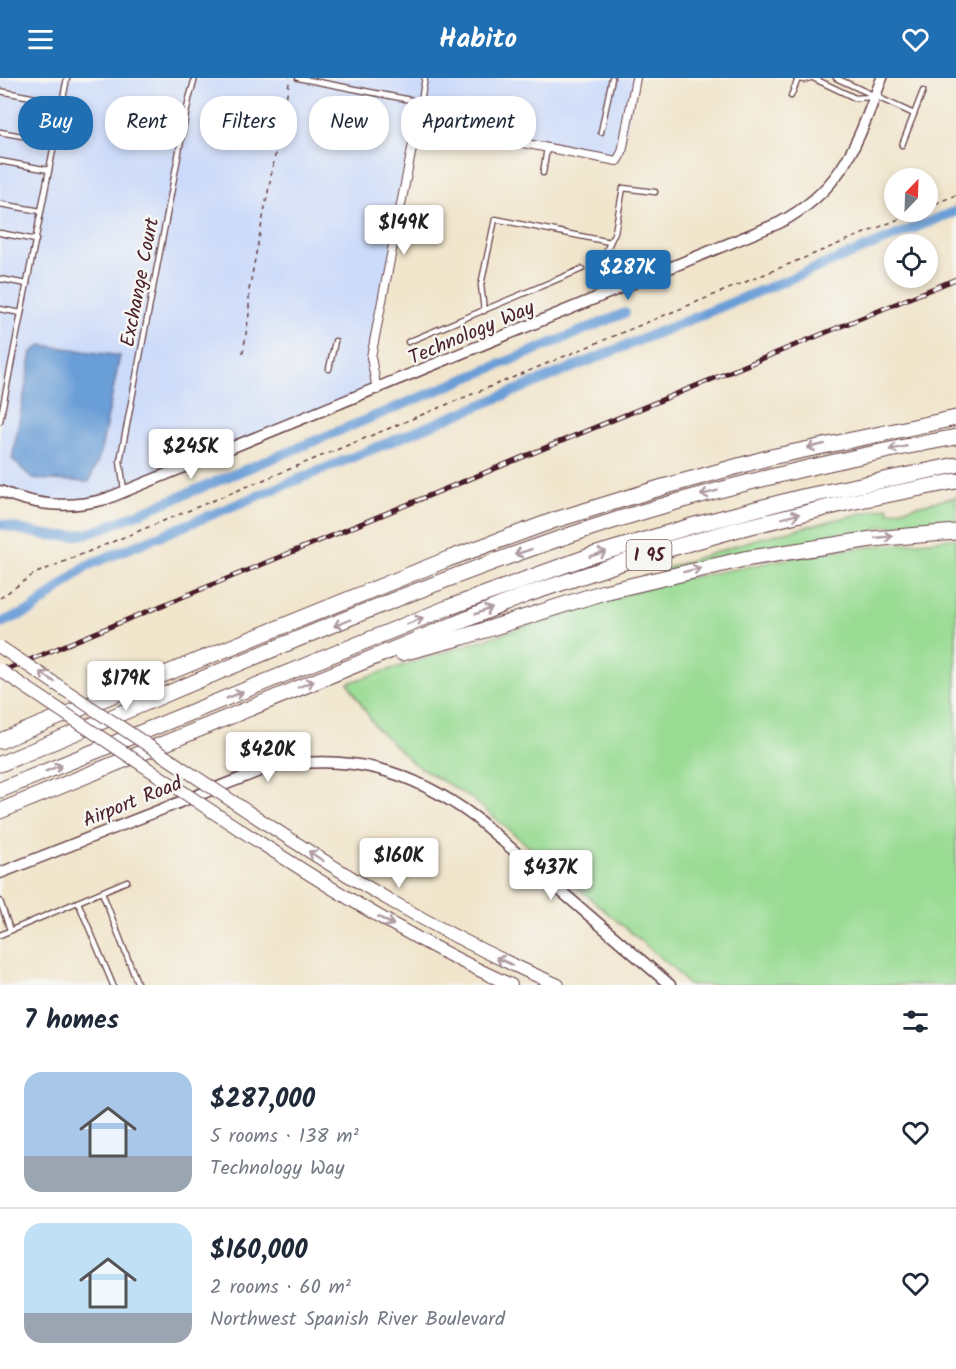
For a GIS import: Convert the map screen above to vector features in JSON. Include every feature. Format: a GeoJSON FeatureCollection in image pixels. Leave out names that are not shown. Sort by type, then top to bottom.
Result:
{"type":"FeatureCollection","features":[{"type":"Feature","properties":{"kind":"highway"},"geometry":{"type":"LineString","coordinates":[[0,741],[448,559],[555,520],[771,457],[956,418]]}},
{"type":"Feature","properties":{"kind":"highway"},"geometry":{"type":"LineString","coordinates":[[0,764],[417,592],[581,532],[761,479],[842,460],[956,438]]}},
{"type":"Feature","properties":{"kind":"highway"},"geometry":{"type":"LineString","coordinates":[[0,790],[447,608],[587,557],[802,497],[956,465]]}},
{"type":"Feature","properties":{"kind":"highway","name":"I 95"},"geometry":{"type":"LineString","coordinates":[[0,811],[505,603],[630,560],[809,511],[956,481]]}},
{"type":"Feature","properties":{"kind":"highway"},"geometry":{"type":"LineString","coordinates":[[353,665],[463,637],[604,592],[701,568],[842,543],[913,534],[956,532]]}},
{"type":"Feature","properties":{"kind":"main road"},"geometry":{"type":"LineString","coordinates":[[0,646],[329,865],[402,908],[485,952],[558,985]]}},
{"type":"Feature","properties":{"kind":"main road"},"geometry":{"type":"LineString","coordinates":[[0,670],[358,906],[440,951],[511,985]]}},
{"type":"Feature","properties":{"kind":"street"},"geometry":{"type":"LineString","coordinates":[[536,146],[613,161],[619,160],[636,78]]}},
{"type":"Feature","properties":{"kind":"street","name":"Technology Way"},"geometry":{"type":"LineString","coordinates":[[0,491],[32,502],[65,506],[93,503],[377,390],[778,223],[807,205],[846,164],[882,78]]}},
{"type":"Feature","properties":{"kind":"street"},"geometry":{"type":"LineString","coordinates":[[377,390],[371,357],[412,150]]}},
{"type":"Feature","properties":{"kind":"street","name":"Airport Road"},"geometry":{"type":"LineString","coordinates":[[0,873],[267,768],[312,761],[356,764],[401,774],[450,798],[670,985]]}},
{"type":"Feature","properties":{"kind":"lane"},"geometry":{"type":"LineString","coordinates":[[63,96],[67,78]]}},
{"type":"Feature","properties":{"kind":"lane","name":"Exchange Court"},"geometry":{"type":"LineString","coordinates":[[124,492],[120,461],[189,99],[195,78]]}},
{"type":"Feature","properties":{"kind":"lane"},"geometry":{"type":"LineString","coordinates":[[298,78],[401,98]]}},
{"type":"Feature","properties":{"kind":"lane"},"geometry":{"type":"LineString","coordinates":[[422,96],[425,78]]}},
{"type":"Feature","properties":{"kind":"lane"},"geometry":{"type":"LineString","coordinates":[[601,132],[612,78]]}},
{"type":"Feature","properties":{"kind":"lane"},"geometry":{"type":"LineString","coordinates":[[791,96],[797,79],[812,78],[855,98],[875,97]]}},
{"type":"Feature","properties":{"kind":"lane"},"geometry":{"type":"LineString","coordinates":[[836,78],[914,114]]}},
{"type":"Feature","properties":{"kind":"lane"},"geometry":{"type":"LineString","coordinates":[[0,91],[26,96]]}},
{"type":"Feature","properties":{"kind":"lane"},"geometry":{"type":"LineString","coordinates":[[902,146],[923,91]]}},
{"type":"Feature","properties":{"kind":"lane"},"geometry":{"type":"LineString","coordinates":[[0,132],[18,135]]}},
{"type":"Feature","properties":{"kind":"lane"},"geometry":{"type":"LineString","coordinates":[[543,173],[547,148]]}},
{"type":"Feature","properties":{"kind":"lane"},"geometry":{"type":"LineString","coordinates":[[0,421],[53,150]]}},
{"type":"Feature","properties":{"kind":"lane"},"geometry":{"type":"LineString","coordinates":[[0,161],[49,170]]}},
{"type":"Feature","properties":{"kind":"lane"},"geometry":{"type":"LineString","coordinates":[[621,289],[608,260],[607,249],[615,232],[623,188],[655,192]]}},
{"type":"Feature","properties":{"kind":"lane"},"geometry":{"type":"LineString","coordinates":[[0,204],[41,211]]}},
{"type":"Feature","properties":{"kind":"lane"},"geometry":{"type":"LineString","coordinates":[[484,310],[481,285],[495,219],[610,242]]}},
{"type":"Feature","properties":{"kind":"lane"},"geometry":{"type":"LineString","coordinates":[[0,233],[36,240]]}},
{"type":"Feature","properties":{"kind":"lane"},"geometry":{"type":"LineString","coordinates":[[408,342],[582,269]]}},
{"type":"Feature","properties":{"kind":"lane"},"geometry":{"type":"LineString","coordinates":[[0,279],[27,284]]}},
{"type":"Feature","properties":{"kind":"lane"},"geometry":{"type":"LineString","coordinates":[[0,309],[21,313]]}},
{"type":"Feature","properties":{"kind":"lane"},"geometry":{"type":"LineString","coordinates":[[329,369],[334,341]]}},
{"type":"Feature","properties":{"kind":"lane"},"geometry":{"type":"LineString","coordinates":[[0,935],[127,881]]}},
{"type":"Feature","properties":{"kind":"lane"},"geometry":{"type":"LineString","coordinates":[[102,892],[138,985]]}},
{"type":"Feature","properties":{"kind":"lane"},"geometry":{"type":"LineString","coordinates":[[0,902],[10,930]]}},
{"type":"Feature","properties":{"kind":"lane"},"geometry":{"type":"LineString","coordinates":[[78,902],[113,985]]}},
{"type":"Feature","properties":{"kind":"path"},"geometry":{"type":"LineString","coordinates":[[243,353],[251,282],[290,78]]}},
{"type":"Feature","properties":{"kind":"path"},"geometry":{"type":"LineString","coordinates":[[938,202],[956,195]]}},
{"type":"Feature","properties":{"kind":"path"},"geometry":{"type":"LineString","coordinates":[[0,598],[33,574],[892,222]]}},
{"type":"Feature","properties":{"kind":"shaded area"},"geometry":{"type":"Polygon","coordinates":[[[0,78],[636,78],[620,157],[536,143],[536,96],[401,96],[401,150],[412,150],[371,357],[377,390],[76,505],[0,491],[0,78]]]}},
{"type":"Feature","properties":{"kind":"green space"},"geometry":{"type":"Polygon","coordinates":[[[956,497],[956,523],[877,527],[877,534],[662,573],[661,570],[756,539],[888,507],[889,512],[956,497]]]}},
{"type":"Feature","properties":{"kind":"green space"},"geometry":{"type":"Polygon","coordinates":[[[956,538],[956,985],[688,985],[673,968],[471,798],[414,764],[376,728],[348,683],[661,583],[830,551],[956,538]]]}},
{"type":"Feature","properties":{"kind":"water"},"geometry":{"type":"Polygon","coordinates":[[[42,345],[120,356],[100,455],[89,482],[33,479],[12,459],[32,352],[42,345]]]}},
{"type":"Feature","properties":{"kind":"waterway"},"geometry":{"type":"LineString","coordinates":[[0,623],[32,610],[86,566],[956,211]]}},
{"type":"Feature","properties":{"kind":"waterway"},"geometry":{"type":"LineString","coordinates":[[0,524],[60,536],[96,531],[625,313]]}},
{"type":"Feature","properties":{"kind":"railway"},"geometry":{"type":"LineString","coordinates":[[0,672],[956,279]]}}]}
